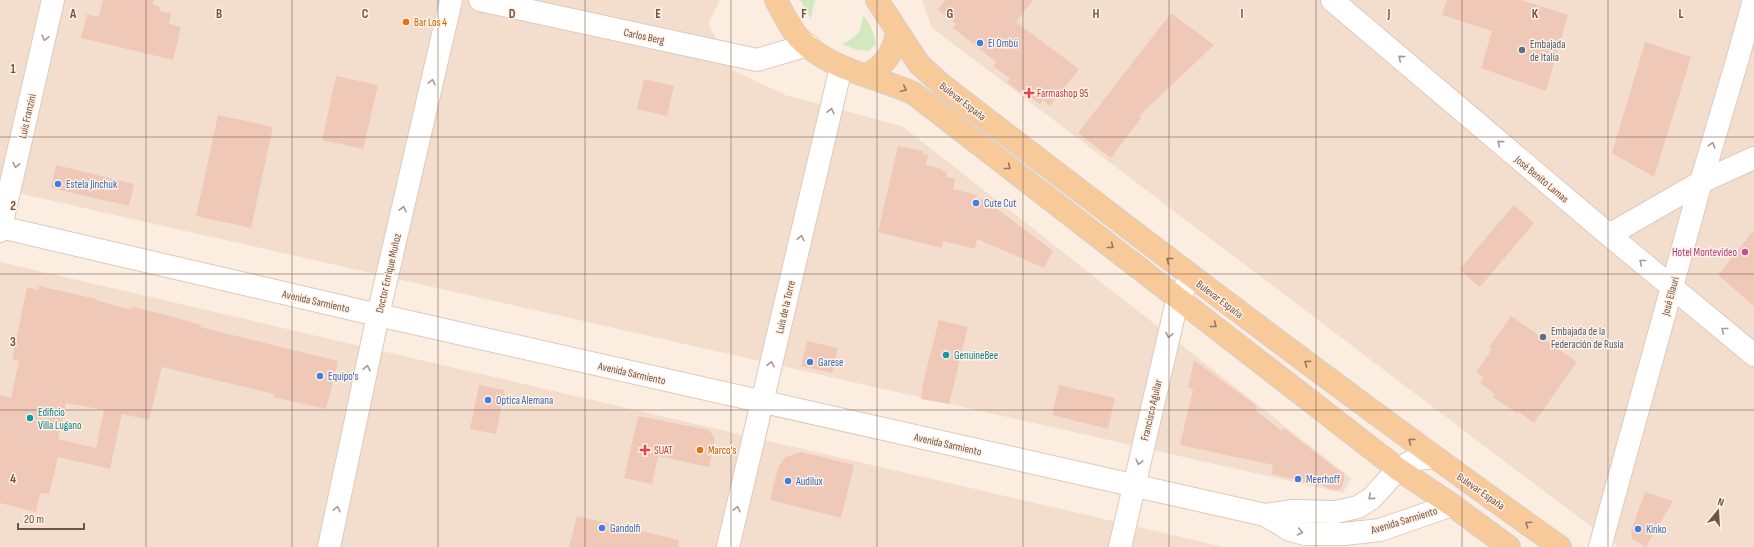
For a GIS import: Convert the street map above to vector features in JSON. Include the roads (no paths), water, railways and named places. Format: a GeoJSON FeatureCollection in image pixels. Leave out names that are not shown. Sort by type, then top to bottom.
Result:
{"type":"FeatureCollection","features":[{"type":"Feature","properties":{"kind":"main road"},"geometry":{"type":"LineString","coordinates":[[777,0],[791,28],[822,57],[841,67],[890,83],[913,93],[1398,469],[1452,505],[1509,547]]}},
{"type":"Feature","properties":{"kind":"main road","name":"Bulevar España"},"geometry":{"type":"LineString","coordinates":[[877,0],[919,64],[942,85],[1192,277],[1433,457],[1560,547]]}},
{"type":"Feature","properties":{"kind":"main road"},"geometry":{"type":"LineString","coordinates":[[867,75],[879,68],[889,56],[894,45],[897,32]]}},
{"type":"Feature","properties":{"kind":"street","name":"Luis Franzini"},"geometry":{"type":"LineString","coordinates":[[0,228],[54,0]]}},
{"type":"Feature","properties":{"kind":"street","name":"Doctor Enrique Muñoz"},"geometry":{"type":"LineString","coordinates":[[329,547],[378,315],[451,0]]}},
{"type":"Feature","properties":{"kind":"street","name":"Carlos Berg"},"geometry":{"type":"LineString","coordinates":[[480,0],[757,60],[808,45]]}},
{"type":"Feature","properties":{"kind":"street","name":"José Benito Lamas"},"geometry":{"type":"LineString","coordinates":[[1332,0],[1609,235],[1754,355]]}},
{"type":"Feature","properties":{"kind":"street","name":"José Ellauri"},"geometry":{"type":"LineString","coordinates":[[1600,547],[1701,182],[1738,61],[1754,0]]}},
{"type":"Feature","properties":{"kind":"street","name":"Luis de la Torre"},"geometry":{"type":"LineString","coordinates":[[728,547],[841,67]]}},
{"type":"Feature","properties":{"kind":"street"},"geometry":{"type":"LineString","coordinates":[[1609,235],[1701,182],[1754,158]]}},
{"type":"Feature","properties":{"kind":"street","name":"Avenida Sarmiento"},"geometry":{"type":"LineString","coordinates":[[0,228],[378,315],[1133,485],[1265,516],[1290,530],[1305,534],[1344,534],[1380,530],[1452,505]]}},
{"type":"Feature","properties":{"kind":"street","name":"Francisco Aguilar"},"geometry":{"type":"LineString","coordinates":[[1120,547],[1133,485],[1178,297],[1192,277]]}},
{"type":"Feature","properties":{"kind":"street","name":"Avenida Sarmiento"},"geometry":{"type":"LineString","coordinates":[[1265,516],[1293,511],[1336,512],[1358,507],[1372,498],[1398,469],[1414,460],[1433,457]]}},
{"type":"Feature","properties":{"kind":"place","name":"Bar Los 4"},"geometry":{"type":"Point","coordinates":[406,22]}},
{"type":"Feature","properties":{"kind":"place","name":"El Ombú"},"geometry":{"type":"Point","coordinates":[980,43]}},
{"type":"Feature","properties":{"kind":"place","name":"Embajada de Italia"},"geometry":{"type":"Point","coordinates":[1522,50]}},
{"type":"Feature","properties":{"kind":"place","name":"Farmashop 95"},"geometry":{"type":"Point","coordinates":[1029,93]}},
{"type":"Feature","properties":{"kind":"place","name":"Estela Jinchuk"},"geometry":{"type":"Point","coordinates":[58,184]}},
{"type":"Feature","properties":{"kind":"place","name":"Cute Cut"},"geometry":{"type":"Point","coordinates":[976,203]}},
{"type":"Feature","properties":{"kind":"place","name":"Hotel Montevideo"},"geometry":{"type":"Point","coordinates":[1745,252]}},
{"type":"Feature","properties":{"kind":"place","name":"Embajada de la Federación de Rusia"},"geometry":{"type":"Point","coordinates":[1543,337]}},
{"type":"Feature","properties":{"kind":"place","name":"GenuineBee"},"geometry":{"type":"Point","coordinates":[946,355]}},
{"type":"Feature","properties":{"kind":"place","name":"Garese"},"geometry":{"type":"Point","coordinates":[810,362]}},
{"type":"Feature","properties":{"kind":"place","name":"Equipo's"},"geometry":{"type":"Point","coordinates":[320,376]}},
{"type":"Feature","properties":{"kind":"place","name":"Optica Alemana"},"geometry":{"type":"Point","coordinates":[488,400]}},
{"type":"Feature","properties":{"kind":"place","name":"Edificio Villa Lugano"},"geometry":{"type":"Point","coordinates":[30,418]}},
{"type":"Feature","properties":{"kind":"place","name":"SUAT"},"geometry":{"type":"Point","coordinates":[645,450]}},
{"type":"Feature","properties":{"kind":"place","name":"Marco's"},"geometry":{"type":"Point","coordinates":[700,450]}},
{"type":"Feature","properties":{"kind":"place","name":"Meerhoff"},"geometry":{"type":"Point","coordinates":[1298,479]}},
{"type":"Feature","properties":{"kind":"place","name":"Audilux"},"geometry":{"type":"Point","coordinates":[788,481]}},
{"type":"Feature","properties":{"kind":"place","name":"Gandolfi"},"geometry":{"type":"Point","coordinates":[602,528]}},
{"type":"Feature","properties":{"kind":"place","name":"Kinko"},"geometry":{"type":"Point","coordinates":[1638,529]}}]}
